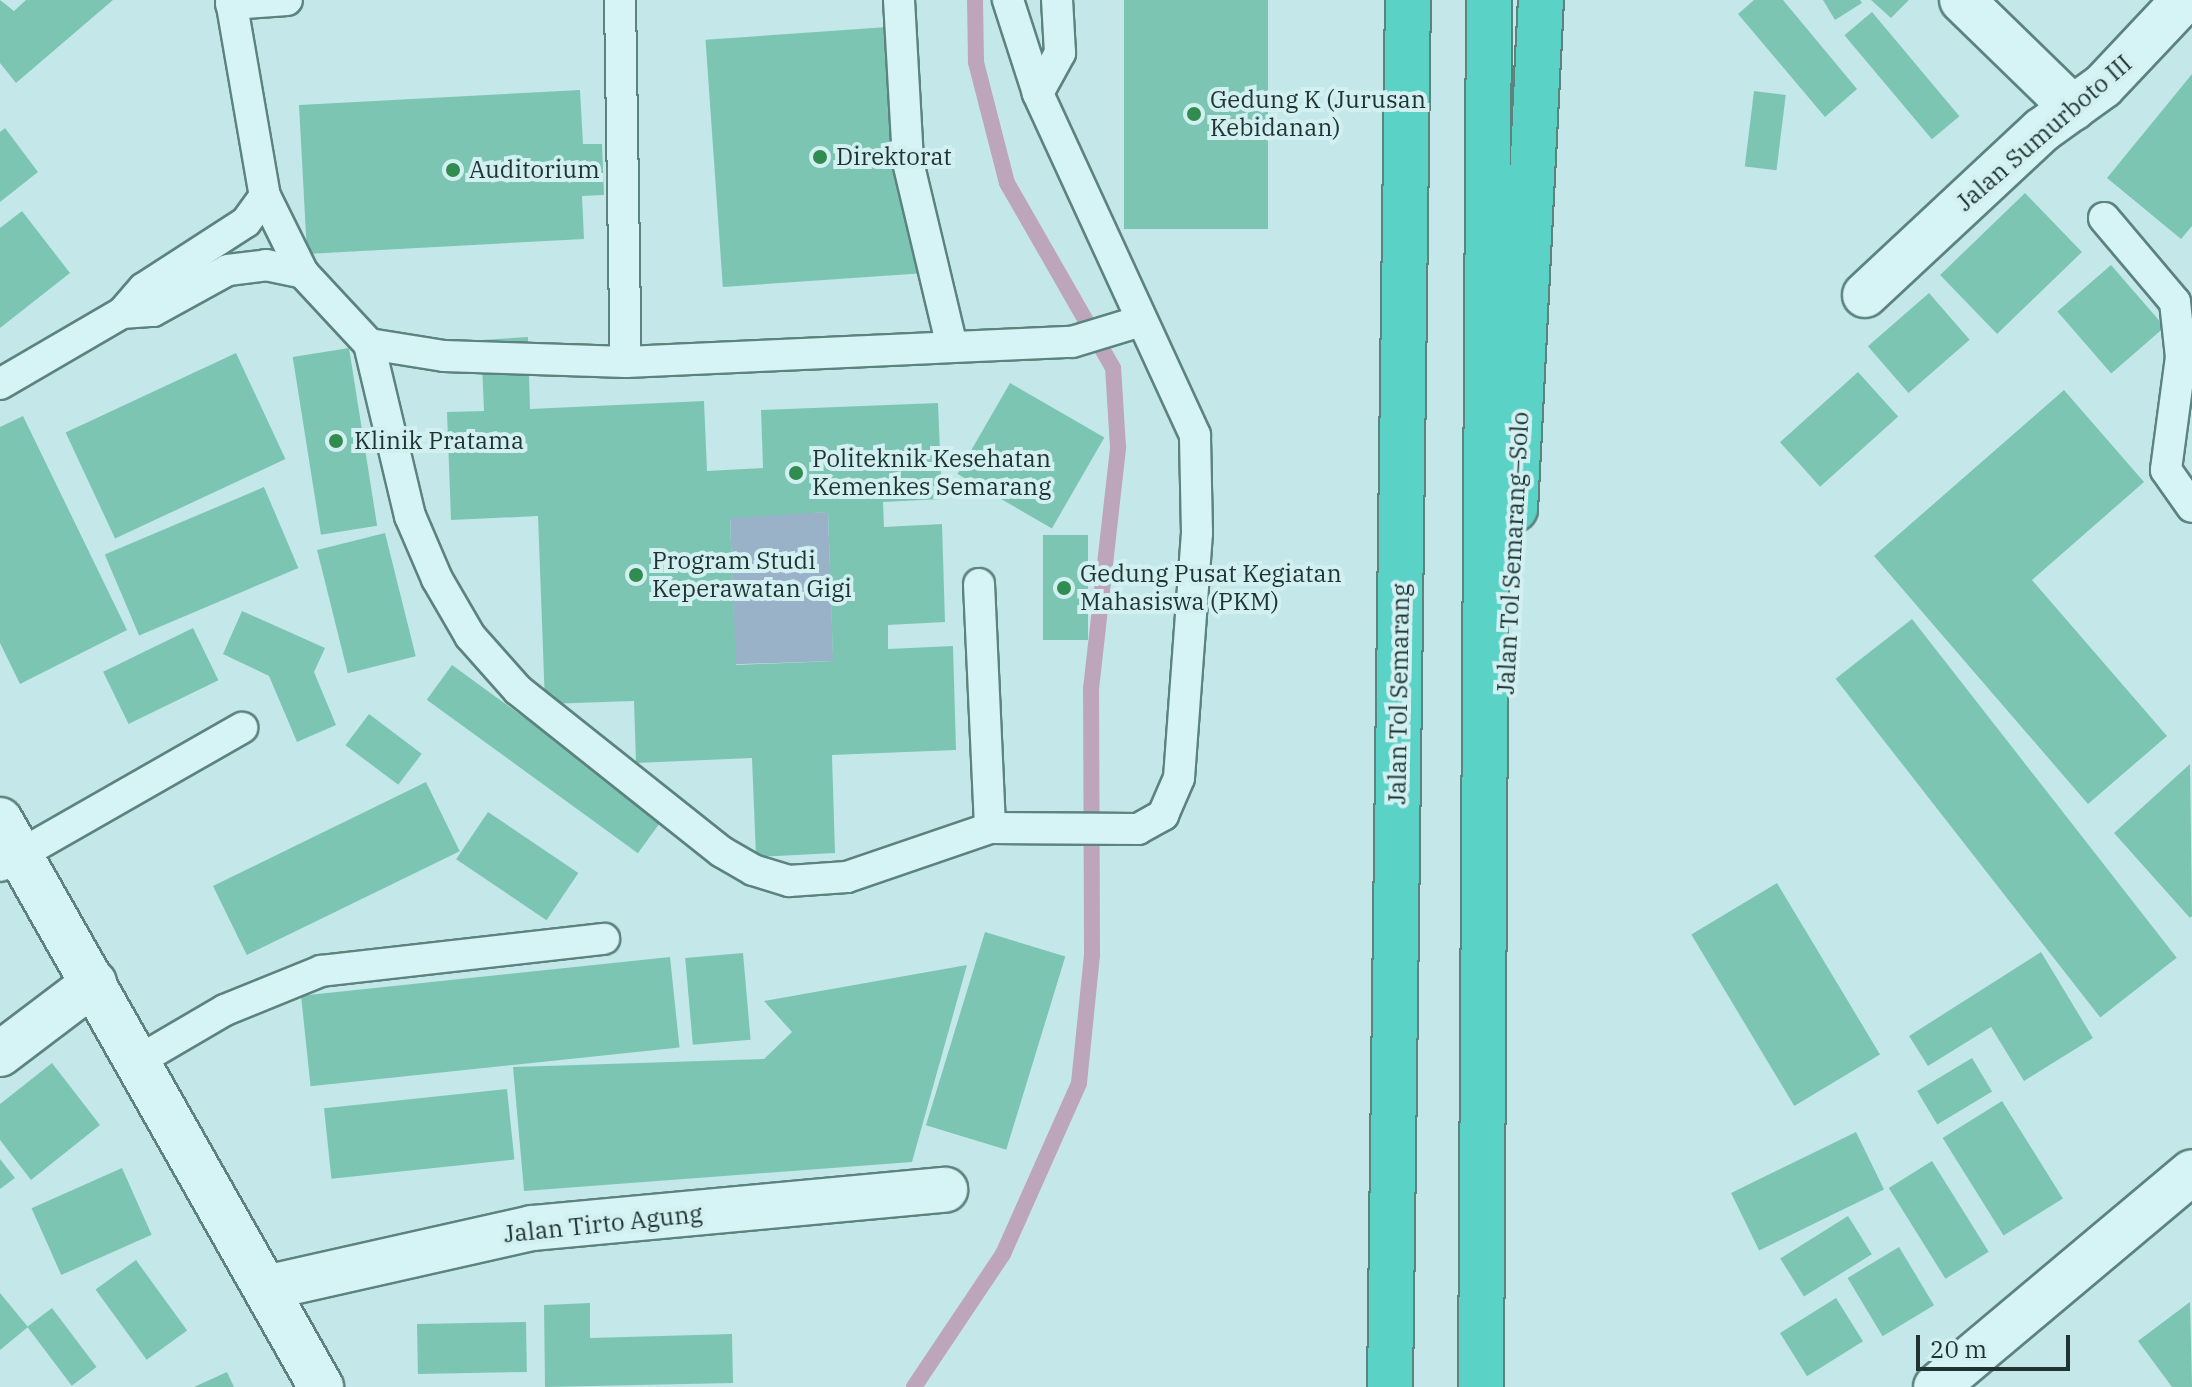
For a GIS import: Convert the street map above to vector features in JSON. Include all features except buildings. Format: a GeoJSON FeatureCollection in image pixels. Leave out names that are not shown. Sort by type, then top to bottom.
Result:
{"type":"FeatureCollection","features":[{"type":"Feature","properties":{"kind":"highway","name":"Jalan Tol Semarang"},"geometry":{"type":"LineString","coordinates":[[1390,1387],[1408,0]]}},
{"type":"Feature","properties":{"kind":"highway"},"geometry":{"type":"LineString","coordinates":[[1481,1387],[1489,0]]}},
{"type":"Feature","properties":{"kind":"highway","name":"Jalan Tol Semarang–Solo"},"geometry":{"type":"LineString","coordinates":[[1485,1105],[1541,0]]}},
{"type":"Feature","properties":{"kind":"street"},"geometry":{"type":"LineString","coordinates":[[1962,0],[2073,108]]}},
{"type":"Feature","properties":{"kind":"street","name":"Jalan Sumurboto III"},"geometry":{"type":"LineString","coordinates":[[1865,295],[2042,130],[2103,86],[2184,0]]}},
{"type":"Feature","properties":{"kind":"street"},"geometry":{"type":"LineString","coordinates":[[0,820],[11,862],[94,983],[321,1387]]}},
{"type":"Feature","properties":{"kind":"street"},"geometry":{"type":"LineString","coordinates":[[0,1054],[94,983]]}},
{"type":"Feature","properties":{"kind":"street"},"geometry":{"type":"LineString","coordinates":[[1936,1387],[2192,1172]]}},
{"type":"Feature","properties":{"kind":"street","name":"Jalan Tirto Agung"},"geometry":{"type":"LineString","coordinates":[[266,1288],[532,1228],[945,1190]]}},
{"type":"Feature","properties":{"kind":"lane"},"geometry":{"type":"LineString","coordinates":[[287,0],[231,2],[265,196],[303,273],[369,344],[410,516],[437,579],[470,636],[518,690],[687,827],[753,870],[789,881],[847,877],[990,828],[1138,829],[1163,815],[1180,763],[1197,533],[1195,435],[1175,382],[1129,325],[1038,93],[1008,0]]}},
{"type":"Feature","properties":{"kind":"lane"},"geometry":{"type":"LineString","coordinates":[[620,0],[626,362]]}},
{"type":"Feature","properties":{"kind":"lane"},"geometry":{"type":"LineString","coordinates":[[899,0],[908,162],[952,347]]}},
{"type":"Feature","properties":{"kind":"lane"},"geometry":{"type":"LineString","coordinates":[[1038,93],[1060,53],[1057,0]]}},
{"type":"Feature","properties":{"kind":"lane"},"geometry":{"type":"LineString","coordinates":[[0,384],[122,313],[144,288],[246,222],[265,196]]}},
{"type":"Feature","properties":{"kind":"lane"},"geometry":{"type":"LineString","coordinates":[[2104,218],[2175,302],[2181,357],[2166,470],[2192,507]]}},
{"type":"Feature","properties":{"kind":"lane"},"geometry":{"type":"LineString","coordinates":[[122,313],[153,311],[228,270],[266,265],[303,273]]}},
{"type":"Feature","properties":{"kind":"lane"},"geometry":{"type":"LineString","coordinates":[[369,344],[444,356],[626,362],[1072,342],[1129,325]]}},
{"type":"Feature","properties":{"kind":"lane"},"geometry":{"type":"LineString","coordinates":[[979,584],[990,828]]}},
{"type":"Feature","properties":{"kind":"lane"},"geometry":{"type":"LineString","coordinates":[[11,862],[242,728]]}},
{"type":"Feature","properties":{"kind":"lane"},"geometry":{"type":"LineString","coordinates":[[136,1062],[225,1010],[321,971],[604,939]]}},
{"type":"Feature","properties":{"kind":"shaded area"},"geometry":{"type":"Polygon","coordinates":[[[828,512],[833,661],[735,664],[730,515],[828,512]]]}},
{"type":"Feature","properties":{"kind":"waterway"},"geometry":{"type":"LineString","coordinates":[[914,1387],[1003,1254],[1079,1083],[1092,955],[1091,689],[1118,447],[1113,368],[1007,183],[976,62],[975,0]]}},
{"type":"Feature","properties":{"kind":"place","name":"Gedung K (Jurusan Kebidanan)"},"geometry":{"type":"Point","coordinates":[1194,114]}},
{"type":"Feature","properties":{"kind":"place","name":"Direktorat"},"geometry":{"type":"Point","coordinates":[820,157]}},
{"type":"Feature","properties":{"kind":"place","name":"Auditorium"},"geometry":{"type":"Point","coordinates":[453,170]}},
{"type":"Feature","properties":{"kind":"place","name":"Klinik Pratama"},"geometry":{"type":"Point","coordinates":[336,441]}},
{"type":"Feature","properties":{"kind":"place","name":"Politeknik Kesehatan Kemenkes Semarang"},"geometry":{"type":"Point","coordinates":[796,473]}},
{"type":"Feature","properties":{"kind":"place","name":"Program Studi Keperawatan Gigi"},"geometry":{"type":"Point","coordinates":[636,575]}},
{"type":"Feature","properties":{"kind":"place","name":"Gedung Pusat Kegiatan Mahasiswa (PKM)"},"geometry":{"type":"Point","coordinates":[1064,588]}}]}
